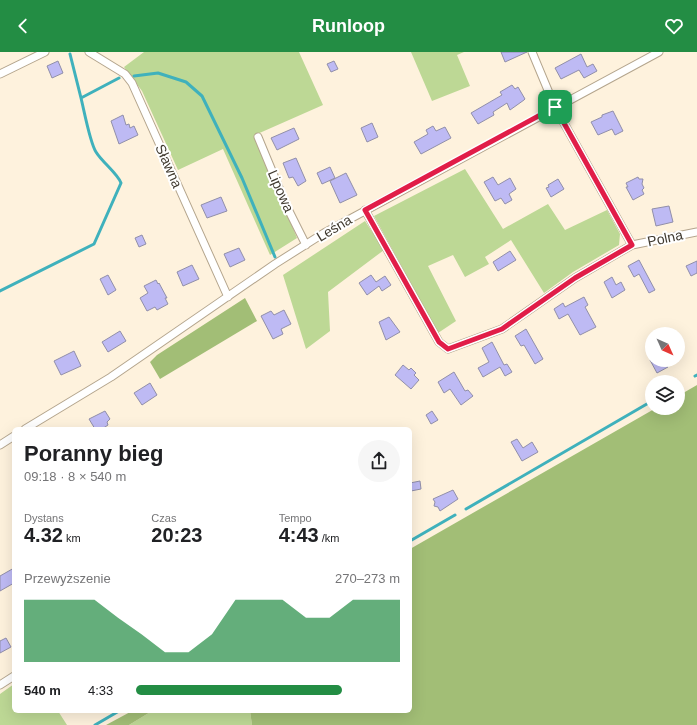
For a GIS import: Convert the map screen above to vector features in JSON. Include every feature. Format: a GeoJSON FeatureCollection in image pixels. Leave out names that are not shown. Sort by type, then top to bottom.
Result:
{"type":"FeatureCollection","features":[{"type":"Feature","properties":{"kind":"street"},"geometry":{"type":"LineString","coordinates":[[0,74],[45,52]]}},
{"type":"Feature","properties":{"kind":"street","name":"Sławna"},"geometry":{"type":"LineString","coordinates":[[89,52],[125,74],[132,83],[228,297]]}},
{"type":"Feature","properties":{"kind":"street","name":"Polna"},"geometry":{"type":"LineString","coordinates":[[532,52],[555,107],[632,245]]}},
{"type":"Feature","properties":{"kind":"street","name":"Leśna"},"geometry":{"type":"LineString","coordinates":[[28,427],[111,377],[324,232],[659,52]]}},
{"type":"Feature","properties":{"kind":"street","name":"Lipowa"},"geometry":{"type":"LineString","coordinates":[[258,137],[287,207],[306,245]]}},
{"type":"Feature","properties":{"kind":"street","name":"Polna"},"geometry":{"type":"LineString","coordinates":[[365,210],[439,342],[448,349],[502,329],[575,278],[632,245],[697,232]]}},
{"type":"Feature","properties":{"kind":"street"},"geometry":{"type":"LineString","coordinates":[[0,445],[12,437]]}},
{"type":"Feature","properties":{"kind":"street"},"geometry":{"type":"LineString","coordinates":[[0,685],[12,677]]}},
{"type":"Feature","properties":{"kind":"green space"},"geometry":{"type":"Polygon","coordinates":[[[144,52],[299,52],[323,105],[255,135],[297,238],[270,255],[223,149],[178,170],[142,91],[124,67],[144,52]]]}},
{"type":"Feature","properties":{"kind":"green space"},"geometry":{"type":"Polygon","coordinates":[[[411,52],[464,52],[457,55],[470,86],[432,101],[411,52]]]}},
{"type":"Feature","properties":{"kind":"green space"},"geometry":{"type":"Polygon","coordinates":[[[465,169],[503,229],[548,204],[565,230],[607,210],[620,234],[619,245],[573,272],[544,293],[511,240],[485,257],[489,264],[465,277],[453,255],[428,266],[456,321],[438,333],[374,216],[465,169]]]}},
{"type":"Feature","properties":{"kind":"green space"},"geometry":{"type":"Polygon","coordinates":[[[365,221],[384,250],[328,292],[330,331],[306,349],[283,275],[365,221]]]}},
{"type":"Feature","properties":{"kind":"green space"},"geometry":{"type":"Polygon","coordinates":[[[245,298],[257,321],[160,379],[150,362],[157,355],[245,298]]]}},
{"type":"Feature","properties":{"kind":"green space"},"geometry":{"type":"Polygon","coordinates":[[[697,385],[697,725],[252,725],[250,713],[412,713],[412,548],[645,414],[685,415],[685,392],[697,385]]]}},
{"type":"Feature","properties":{"kind":"green space"},"geometry":{"type":"Polygon","coordinates":[[[12,685],[12,713],[59,713],[67,725],[0,725],[0,694],[12,685]]]}},
{"type":"Feature","properties":{"kind":"green space"},"geometry":{"type":"Polygon","coordinates":[[[128,713],[149,713],[129,725],[106,725],[128,713]]]}},
{"type":"Feature","properties":{"kind":"green space"},"geometry":{"type":"Polygon","coordinates":[[[149,713],[250,713],[252,725],[129,725],[149,713]]]}},
{"type":"Feature","properties":{"kind":"building"},"geometry":{"type":"Polygon","coordinates":[[[501,52],[527,52],[505,62],[501,52]]]}},
{"type":"Feature","properties":{"kind":"building"},"geometry":{"type":"Polygon","coordinates":[[[581,54],[587,67],[593,64],[597,71],[584,78],[579,70],[561,79],[555,68],[581,54]]]}},
{"type":"Feature","properties":{"kind":"building"},"geometry":{"type":"Polygon","coordinates":[[[58,61],[63,73],[52,78],[47,66],[58,61]]]}},
{"type":"Feature","properties":{"kind":"building"},"geometry":{"type":"Polygon","coordinates":[[[334,61],[338,69],[331,72],[327,64],[334,61]]]}},
{"type":"Feature","properties":{"kind":"building"},"geometry":{"type":"Polygon","coordinates":[[[512,85],[515,89],[518,87],[525,99],[510,110],[507,103],[493,112],[494,115],[478,124],[471,113],[502,95],[500,92],[512,85]]]}},
{"type":"Feature","properties":{"kind":"building"},"geometry":{"type":"Polygon","coordinates":[[[613,111],[623,131],[615,135],[612,129],[598,135],[591,122],[602,117],[602,115],[613,111]]]}},
{"type":"Feature","properties":{"kind":"building"},"geometry":{"type":"Polygon","coordinates":[[[123,115],[126,125],[129,124],[130,128],[134,126],[138,135],[119,144],[111,121],[123,115]]]}},
{"type":"Feature","properties":{"kind":"building"},"geometry":{"type":"Polygon","coordinates":[[[372,123],[378,137],[367,142],[361,128],[372,123]]]}},
{"type":"Feature","properties":{"kind":"building"},"geometry":{"type":"Polygon","coordinates":[[[433,126],[436,131],[445,127],[451,138],[421,154],[414,142],[428,134],[426,130],[433,126]]]}},
{"type":"Feature","properties":{"kind":"building"},"geometry":{"type":"Polygon","coordinates":[[[294,128],[299,139],[277,150],[271,138],[294,128]]]}},
{"type":"Feature","properties":{"kind":"building"},"geometry":{"type":"Polygon","coordinates":[[[296,158],[306,181],[298,186],[293,177],[289,178],[283,163],[296,158]]]}},
{"type":"Feature","properties":{"kind":"building"},"geometry":{"type":"Polygon","coordinates":[[[330,167],[335,178],[322,184],[317,173],[330,167]]]}},
{"type":"Feature","properties":{"kind":"building"},"geometry":{"type":"Polygon","coordinates":[[[346,173],[357,195],[340,203],[330,181],[346,173]]]}},
{"type":"Feature","properties":{"kind":"building"},"geometry":{"type":"Polygon","coordinates":[[[493,177],[498,185],[510,178],[516,189],[509,194],[512,200],[505,204],[501,198],[495,201],[484,182],[493,177]]]}},
{"type":"Feature","properties":{"kind":"building"},"geometry":{"type":"Polygon","coordinates":[[[638,177],[639,179],[643,179],[642,184],[644,188],[642,190],[644,194],[633,200],[626,187],[628,187],[626,183],[638,177]]]}},
{"type":"Feature","properties":{"kind":"building"},"geometry":{"type":"Polygon","coordinates":[[[558,179],[564,189],[551,197],[546,188],[558,179]]]}},
{"type":"Feature","properties":{"kind":"building"},"geometry":{"type":"Polygon","coordinates":[[[221,197],[227,211],[207,218],[201,205],[221,197]]]}},
{"type":"Feature","properties":{"kind":"building"},"geometry":{"type":"Polygon","coordinates":[[[669,206],[673,222],[656,226],[652,209],[669,206]]]}},
{"type":"Feature","properties":{"kind":"building"},"geometry":{"type":"Polygon","coordinates":[[[142,235],[146,244],[139,247],[135,238],[142,235]]]}},
{"type":"Feature","properties":{"kind":"building"},"geometry":{"type":"Polygon","coordinates":[[[239,248],[245,260],[230,267],[224,254],[239,248]]]}},
{"type":"Feature","properties":{"kind":"building"},"geometry":{"type":"Polygon","coordinates":[[[510,251],[516,260],[498,271],[493,262],[510,251]]]}},
{"type":"Feature","properties":{"kind":"building"},"geometry":{"type":"Polygon","coordinates":[[[639,260],[655,290],[649,293],[639,274],[634,277],[628,266],[639,260]]]}},
{"type":"Feature","properties":{"kind":"building"},"geometry":{"type":"Polygon","coordinates":[[[697,261],[697,273],[691,276],[686,266],[697,261]]]}},
{"type":"Feature","properties":{"kind":"building"},"geometry":{"type":"Polygon","coordinates":[[[192,265],[199,279],[183,286],[177,272],[192,265]]]}},
{"type":"Feature","properties":{"kind":"building"},"geometry":{"type":"Polygon","coordinates":[[[108,275],[116,290],[108,295],[100,279],[108,275]]]}},
{"type":"Feature","properties":{"kind":"building"},"geometry":{"type":"Polygon","coordinates":[[[371,275],[376,282],[385,276],[391,285],[382,291],[379,286],[367,295],[359,283],[371,275]]]}},
{"type":"Feature","properties":{"kind":"building"},"geometry":{"type":"Polygon","coordinates":[[[612,277],[616,285],[621,282],[625,290],[612,298],[604,282],[612,277]]]}},
{"type":"Feature","properties":{"kind":"building"},"geometry":{"type":"Polygon","coordinates":[[[156,280],[167,298],[165,298],[168,304],[157,310],[155,307],[147,311],[140,298],[148,293],[144,286],[156,280]]]}},
{"type":"Feature","properties":{"kind":"building"},"geometry":{"type":"Polygon","coordinates":[[[584,297],[588,305],[585,307],[596,327],[580,335],[568,314],[559,319],[554,309],[563,303],[565,307],[584,297]]]}},
{"type":"Feature","properties":{"kind":"building"},"geometry":{"type":"Polygon","coordinates":[[[284,310],[291,324],[281,329],[283,334],[273,339],[261,316],[271,311],[274,315],[284,310]]]}},
{"type":"Feature","properties":{"kind":"building"},"geometry":{"type":"Polygon","coordinates":[[[389,317],[400,332],[386,340],[379,322],[389,317]]]}},
{"type":"Feature","properties":{"kind":"building"},"geometry":{"type":"Polygon","coordinates":[[[526,329],[543,359],[535,364],[524,345],[521,346],[515,336],[526,329]]]}},
{"type":"Feature","properties":{"kind":"building"},"geometry":{"type":"Polygon","coordinates":[[[120,331],[126,341],[108,352],[102,342],[120,331]]]}},
{"type":"Feature","properties":{"kind":"building"},"geometry":{"type":"Polygon","coordinates":[[[492,342],[504,365],[507,364],[512,372],[505,376],[500,367],[483,377],[478,368],[489,362],[482,348],[492,342]]]}},
{"type":"Feature","properties":{"kind":"building"},"geometry":{"type":"Polygon","coordinates":[[[74,351],[81,366],[61,375],[54,361],[74,351]]]}},
{"type":"Feature","properties":{"kind":"building"},"geometry":{"type":"Polygon","coordinates":[[[403,365],[409,370],[411,368],[416,373],[414,375],[419,380],[411,389],[395,375],[403,365]]]}},
{"type":"Feature","properties":{"kind":"building"},"geometry":{"type":"Polygon","coordinates":[[[654,367],[668,367],[657,373],[654,367]]]}},
{"type":"Feature","properties":{"kind":"building"},"geometry":{"type":"Polygon","coordinates":[[[454,372],[465,391],[468,390],[473,396],[461,405],[450,389],[444,393],[438,382],[454,372]]]}},
{"type":"Feature","properties":{"kind":"building"},"geometry":{"type":"Polygon","coordinates":[[[150,383],[157,395],[142,405],[134,393],[150,383]]]}},
{"type":"Feature","properties":{"kind":"building"},"geometry":{"type":"Polygon","coordinates":[[[105,411],[110,419],[107,422],[108,425],[105,427],[94,427],[89,419],[105,411]]]}},
{"type":"Feature","properties":{"kind":"building"},"geometry":{"type":"Polygon","coordinates":[[[432,411],[438,420],[431,424],[426,415],[432,411]]]}},
{"type":"Feature","properties":{"kind":"building"},"geometry":{"type":"Polygon","coordinates":[[[517,439],[523,448],[532,442],[538,452],[522,461],[511,442],[517,439]]]}},
{"type":"Feature","properties":{"kind":"building"},"geometry":{"type":"Polygon","coordinates":[[[420,481],[421,489],[412,491],[412,483],[420,481]]]}},
{"type":"Feature","properties":{"kind":"building"},"geometry":{"type":"Polygon","coordinates":[[[453,490],[458,499],[440,511],[438,507],[434,506],[435,502],[433,499],[453,490]]]}},
{"type":"Feature","properties":{"kind":"building"},"geometry":{"type":"Polygon","coordinates":[[[12,569],[12,584],[0,591],[0,576],[12,569]]]}},
{"type":"Feature","properties":{"kind":"building"},"geometry":{"type":"Polygon","coordinates":[[[6,638],[11,647],[0,653],[0,641],[6,638]]]}},
{"type":"Feature","properties":{"kind":"waterway"},"geometry":{"type":"LineString","coordinates":[[70,54],[81,98]]}},
{"type":"Feature","properties":{"kind":"waterway"},"geometry":{"type":"LineString","coordinates":[[134,76],[158,73],[186,82],[202,96],[242,178],[275,257]]}},
{"type":"Feature","properties":{"kind":"waterway"},"geometry":{"type":"LineString","coordinates":[[0,291],[94,244],[121,183],[94,148],[89,134],[81,98],[119,78]]}},
{"type":"Feature","properties":{"kind":"waterway"},"geometry":{"type":"LineString","coordinates":[[466,509],[645,405]]}},
{"type":"Feature","properties":{"kind":"waterway"},"geometry":{"type":"LineString","coordinates":[[412,540],[455,515]]}},
{"type":"Feature","properties":{"kind":"waterway"},"geometry":{"type":"LineString","coordinates":[[95,725],[116,713]]}},
{"type":"Feature","properties":{"kind":"route"},"geometry":{"type":"LineString","coordinates":[[555,107],[632,245],[575,278],[502,329],[448,349],[439,342],[365,210],[555,107]]}}]}
